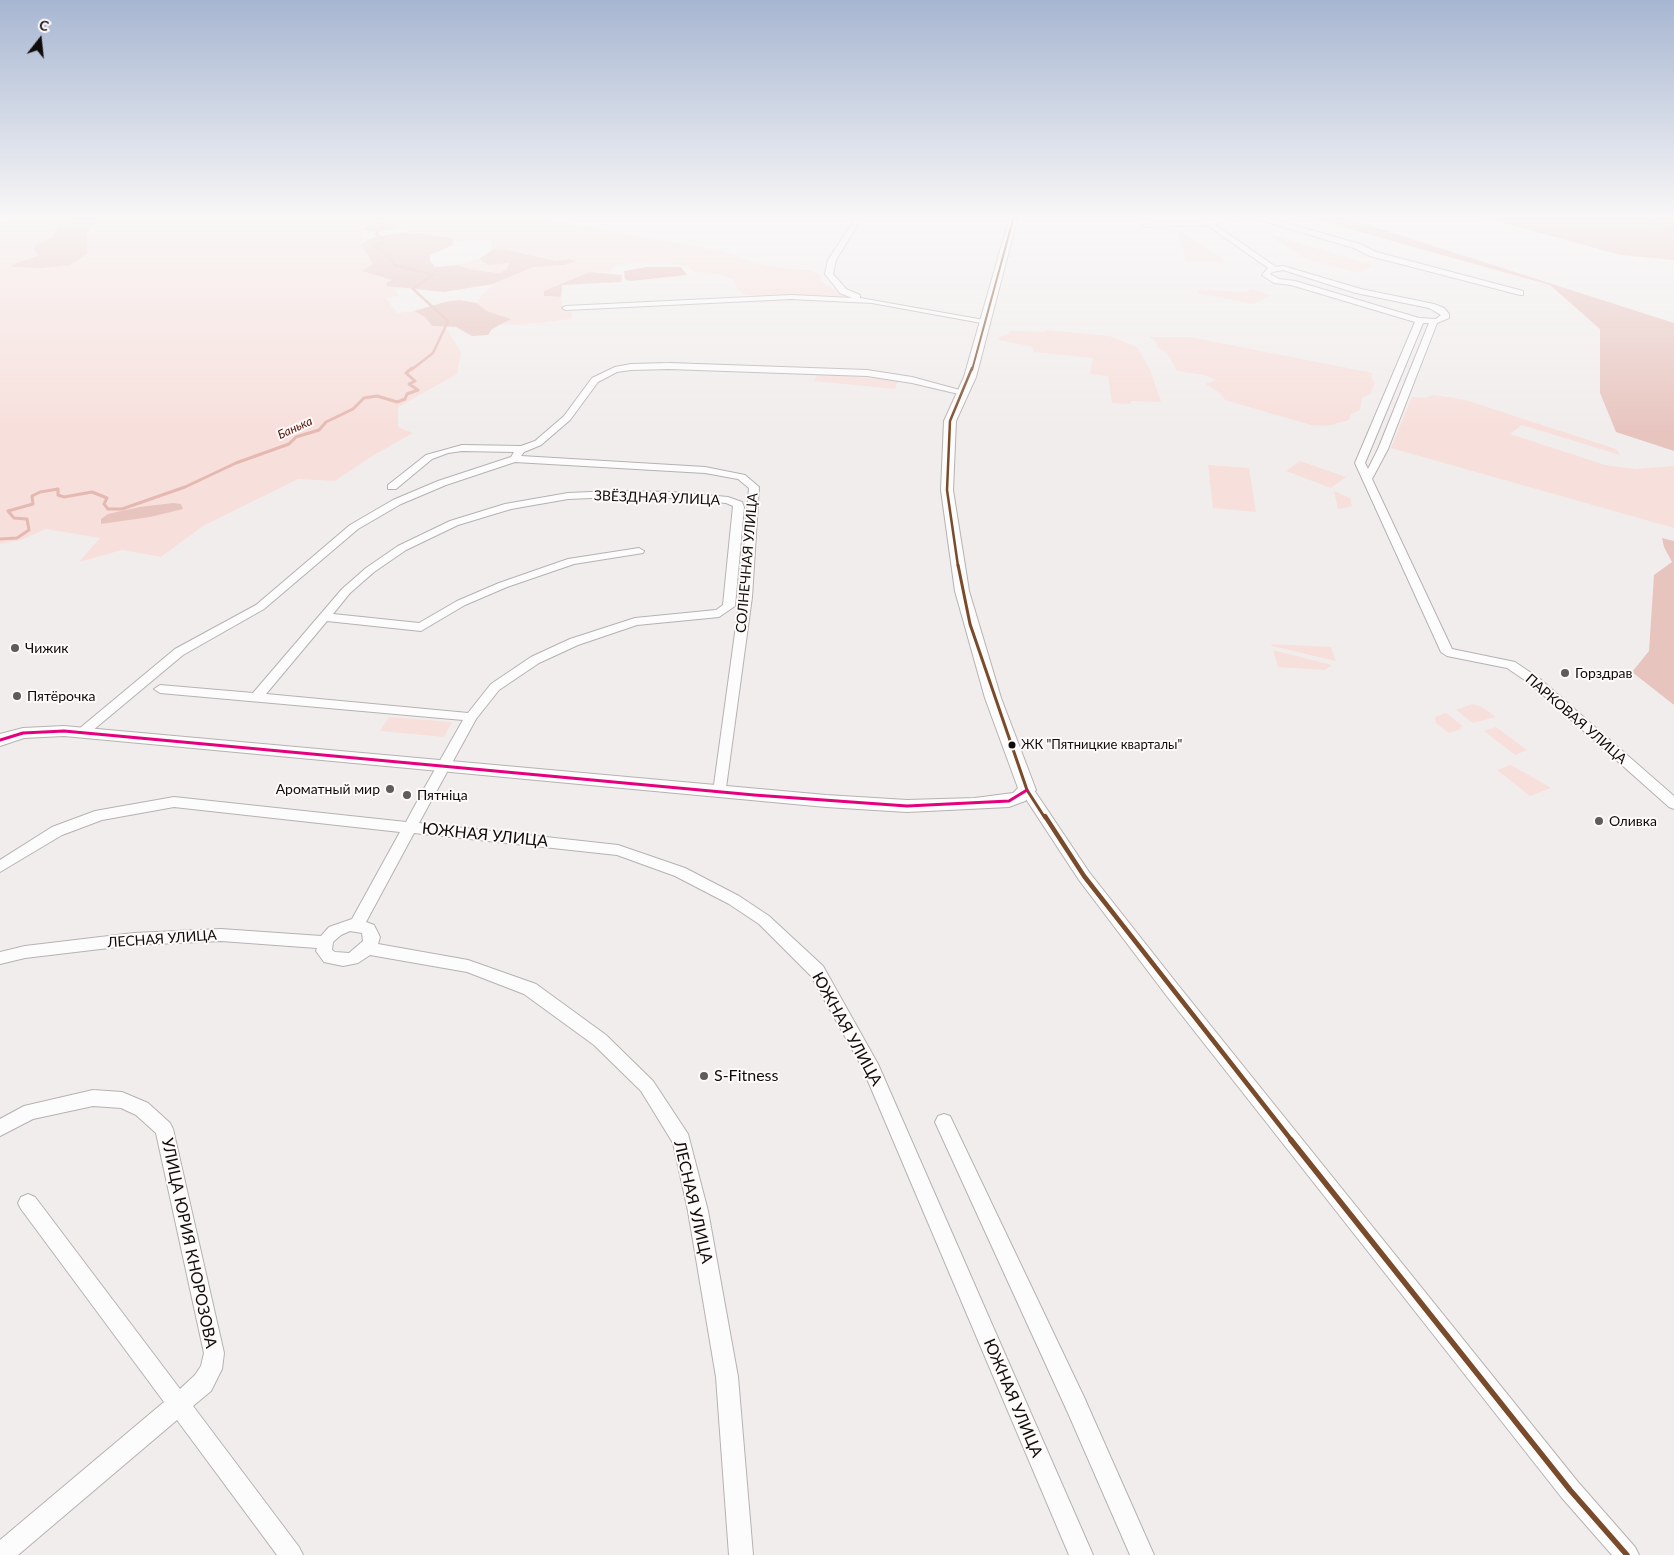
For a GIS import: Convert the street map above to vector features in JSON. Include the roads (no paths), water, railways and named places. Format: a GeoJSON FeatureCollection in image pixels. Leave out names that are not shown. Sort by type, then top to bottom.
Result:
{"type":"FeatureCollection","features":[{"type":"Feature","properties":{"kind":"street"},"geometry":{"type":"LineString","coordinates":[[840,289],[872,301],[984,322]]}},
{"type":"Feature","properties":{"kind":"street"},"geometry":{"type":"LineString","coordinates":[[993,289],[970,377],[950,421],[947,490],[962,591],[990,688],[1027,790],[1084,876],[1172,990],[1564,1482],[1627,1555]]}},
{"type":"Feature","properties":{"kind":"street"},"geometry":{"type":"LineString","coordinates":[[1311,289],[1417,320],[1442,320],[1446,314],[1424,304],[1350,289]]}},
{"type":"Feature","properties":{"kind":"street"},"geometry":{"type":"LineString","coordinates":[[1500,289],[1520,294]]}},
{"type":"Feature","properties":{"kind":"street"},"geometry":{"type":"LineString","coordinates":[[566,308],[710,303],[762,298],[872,301]]}},
{"type":"Feature","properties":{"kind":"street","name":"ПАРКОВАЯ УЛИЦА"},"geometry":{"type":"LineString","coordinates":[[1417,320],[1360,463],[1447,652],[1511,665],[1536,682],[1674,804]]}},
{"type":"Feature","properties":{"kind":"street"},"geometry":{"type":"LineString","coordinates":[[1367,480],[1383,449],[1434,321]]}},
{"type":"Feature","properties":{"kind":"street"},"geometry":{"type":"LineString","coordinates":[[392,487],[429,457],[446,451],[462,448],[522,449],[538,443],[567,418],[595,380],[615,370],[630,367],[669,366],[867,373],[890,375],[963,392]]}},
{"type":"Feature","properties":{"kind":"street"},"geometry":{"type":"LineString","coordinates":[[81,733],[179,652],[260,607],[354,527],[397,502],[442,483],[514,458],[522,449]]}},
{"type":"Feature","properties":{"kind":"street","name":"СОЛНЕЧНАЯ УЛИЦА"},"geometry":{"type":"LineString","coordinates":[[514,458],[705,470],[741,477],[754,487],[746,597],[720,792]]}},
{"type":"Feature","properties":{"kind":"street","name":"ЗВЁЗДНАЯ УЛИЦА"},"geometry":{"type":"LineString","coordinates":[[256,698],[327,616],[346,591],[370,570],[402,548],[454,523],[494,510],[557,497],[614,494],[672,495],[728,500],[738,504],[729,606],[719,613],[635,622],[574,642],[535,660],[495,687],[471,717]]}},
{"type":"Feature","properties":{"kind":"street"},"geometry":{"type":"LineString","coordinates":[[327,616],[422,627],[461,603],[503,585],[572,561],[639,552]]}},
{"type":"Feature","properties":{"kind":"street"},"geometry":{"type":"LineString","coordinates":[[160,689],[471,717],[357,924]]}},
{"type":"Feature","properties":{"kind":"street"},"geometry":{"type":"LineString","coordinates":[[0,740],[23,733],[40,731],[81,733],[720,792],[907,806],[1009,801],[1020,797],[1027,790]]}},
{"type":"Feature","properties":{"kind":"street","name":"ЮЖНАЯ УЛИЦА"},"geometry":{"type":"LineString","coordinates":[[0,867],[57,830],[100,814],[174,802],[411,826],[618,850],[680,872],[734,900],[764,920],[817,971],[869,1064],[1081,1555]]}},
{"type":"Feature","properties":{"kind":"street"},"geometry":{"type":"LineString","coordinates":[[357,924],[368,929],[371,934],[367,948],[356,957],[338,960],[325,954],[325,942],[339,928],[357,924]]}},
{"type":"Feature","properties":{"kind":"street","name":"ЛЕСНАЯ УЛИЦА"},"geometry":{"type":"LineString","coordinates":[[0,958],[26,952],[134,939],[221,935],[325,942]]}},
{"type":"Feature","properties":{"kind":"street","name":"ЛЕСНАЯ УЛИЦА"},"geometry":{"type":"LineString","coordinates":[[367,948],[468,966],[530,989],[600,1040],[647,1086],[682,1140],[698,1211],[727,1377],[741,1555]]}},
{"type":"Feature","properties":{"kind":"street","name":"УЛИЦА ЮРИЯ КНОРОЗОВА"},"geometry":{"type":"LineString","coordinates":[[0,1128],[30,1112],[93,1098],[122,1100],[142,1109],[164,1129],[214,1352],[211,1369],[203,1383],[179,1404]]}},
{"type":"Feature","properties":{"kind":"street"},"geometry":{"type":"LineString","coordinates":[[944,1122],[1076,1405],[1142,1555]]}},
{"type":"Feature","properties":{"kind":"street"},"geometry":{"type":"LineString","coordinates":[[28,1203],[291,1555]]}},
{"type":"Feature","properties":{"kind":"street"},"geometry":{"type":"LineString","coordinates":[[0,1555],[179,1404]]}},
{"type":"Feature","properties":{"kind":"waterway","name":"Банька"},"geometry":{"type":"LineString","coordinates":[[411,370],[433,353],[448,321],[414,289]]}},
{"type":"Feature","properties":{"kind":"waterway","name":"Банька"},"geometry":{"type":"LineString","coordinates":[[0,539],[17,538],[29,530],[27,519],[14,518],[8,511],[33,504],[32,496],[40,492],[58,489],[58,495],[64,497],[92,492],[107,498],[104,504],[108,509],[122,509],[185,487],[236,463],[289,444],[296,437],[319,430],[326,422],[353,409],[364,398],[377,396],[397,402],[405,399],[407,394],[418,390],[409,384],[415,381],[406,373],[412,368]]}},
{"type":"Feature","properties":{"kind":"place","name":"Чижик"},"geometry":{"type":"Point","coordinates":[15,648]}},
{"type":"Feature","properties":{"kind":"place","name":"Горздрав"},"geometry":{"type":"Point","coordinates":[1565,673]}},
{"type":"Feature","properties":{"kind":"place","name":"Пятёрочка"},"geometry":{"type":"Point","coordinates":[17,696]}},
{"type":"Feature","properties":{"kind":"place","name":"ЖК \"Пятницкие кварталы\""},"geometry":{"type":"Point","coordinates":[1012,745]}},
{"type":"Feature","properties":{"kind":"place","name":"Ароматный мир"},"geometry":{"type":"Point","coordinates":[390,789]}},
{"type":"Feature","properties":{"kind":"place","name":"Пятнiца"},"geometry":{"type":"Point","coordinates":[407,795]}},
{"type":"Feature","properties":{"kind":"place","name":"Оливка"},"geometry":{"type":"Point","coordinates":[1599,821]}},
{"type":"Feature","properties":{"kind":"place","name":"S-Fitness"},"geometry":{"type":"Point","coordinates":[704,1076]}}]}
